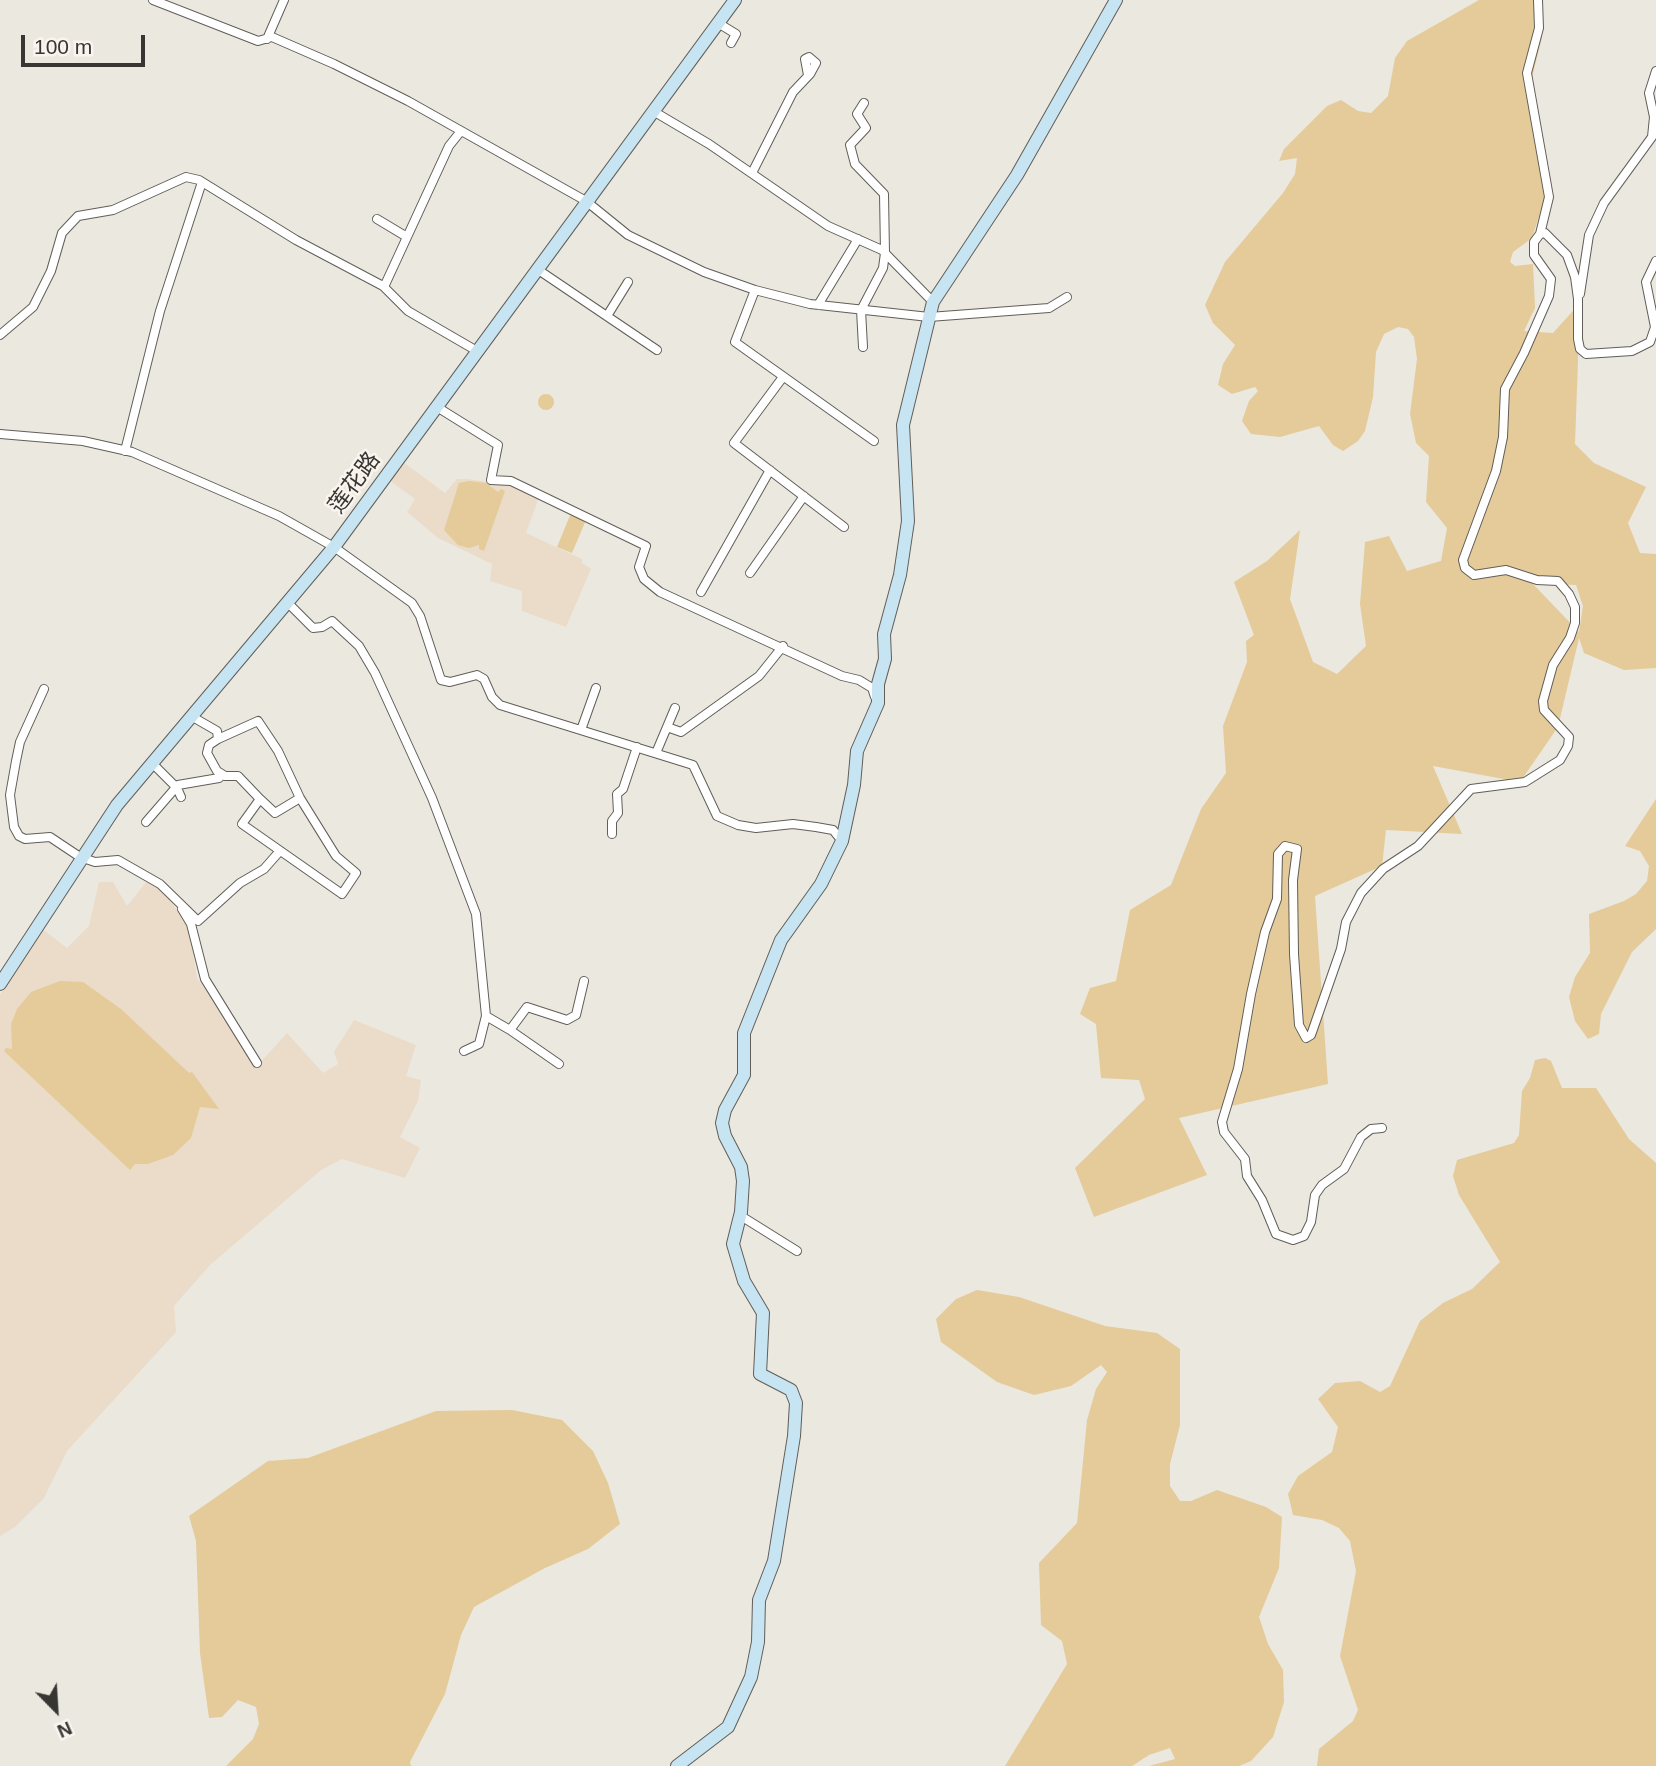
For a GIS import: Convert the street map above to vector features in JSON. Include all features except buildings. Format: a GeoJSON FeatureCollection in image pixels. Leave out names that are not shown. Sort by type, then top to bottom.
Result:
{"type":"FeatureCollection","features":[{"type":"Feature","properties":{"kind":"street"},"geometry":{"type":"LineString","coordinates":[[153,0],[258,41],[272,37],[334,64],[408,101],[586,201],[628,235],[704,272],[755,290],[818,305],[929,317],[1049,308],[1067,296]]}},
{"type":"Feature","properties":{"kind":"street"},"geometry":{"type":"LineString","coordinates":[[267,39],[284,0]]}},
{"type":"Feature","properties":{"kind":"street"},"geometry":{"type":"LineString","coordinates":[[677,1766],[728,1727],[751,1677],[758,1642],[759,1600],[774,1561],[794,1436],[796,1403],[791,1390],[760,1374],[763,1313],[736,1261],[733,1244],[740,1216],[741,1167],[724,1136],[722,1123],[725,1110],[744,1075],[744,1033],[781,940],[821,884],[842,841],[854,785],[857,751],[878,703],[885,659],[884,634],[900,575],[908,521],[903,425],[933,302],[1017,175],[1115,0]]}},
{"type":"Feature","properties":{"kind":"street"},"geometry":{"type":"LineString","coordinates":[[1381,1128],[1371,1129],[1361,1137],[1344,1169],[1322,1185],[1315,1195],[1311,1222],[1304,1237],[1293,1240],[1276,1234],[1262,1200],[1247,1176],[1245,1159],[1224,1132],[1222,1122],[1238,1069],[1265,932],[1277,899],[1275,869],[1281,848],[1297,849],[1293,880],[1296,999],[1299,1025],[1306,1038],[1311,1035],[1341,950],[1346,922],[1361,893],[1383,870],[1418,846],[1471,789],[1525,782],[1560,760],[1568,746],[1569,737],[1544,710],[1542,701],[1553,665],[1570,639],[1575,607],[1569,594],[1558,581],[1537,580],[1506,570],[1474,575],[1465,568],[1463,560],[1496,471],[1503,437],[1504,389],[1524,353],[1549,296],[1549,272],[1534,255],[1534,242],[1540,233],[1549,197],[1527,73],[1539,28],[1538,0]]}},
{"type":"Feature","properties":{"kind":"street","name":"莲花路"},"geometry":{"type":"LineString","coordinates":[[0,984],[80,857],[151,762],[334,547],[731,2]]}},
{"type":"Feature","properties":{"kind":"street"},"geometry":{"type":"LineString","coordinates":[[718,23],[737,34],[731,43]]}},
{"type":"Feature","properties":{"kind":"street"},"geometry":{"type":"LineString","coordinates":[[1578,309],[1589,235],[1604,203],[1652,137],[1654,117],[1648,93],[1656,71]]}},
{"type":"Feature","properties":{"kind":"street"},"geometry":{"type":"LineString","coordinates":[[752,173],[793,92],[808,75]]}},
{"type":"Feature","properties":{"kind":"street"},"geometry":{"type":"LineString","coordinates":[[863,347],[862,310],[883,268],[885,253],[884,194],[855,164],[850,145],[866,128],[857,114],[864,103]]}},
{"type":"Feature","properties":{"kind":"street"},"geometry":{"type":"LineString","coordinates":[[653,111],[752,173],[828,226],[885,253],[933,302]]}},
{"type":"Feature","properties":{"kind":"street"},"geometry":{"type":"LineString","coordinates":[[384,287],[449,146],[460,131]]}},
{"type":"Feature","properties":{"kind":"street"},"geometry":{"type":"LineString","coordinates":[[0,335],[33,307],[51,271],[62,233],[78,216],[113,209],[176,179],[187,177],[202,182],[296,240],[384,287],[408,311],[477,351]]}},
{"type":"Feature","properties":{"kind":"street"},"geometry":{"type":"LineString","coordinates":[[125,450],[160,311],[202,182]]}},
{"type":"Feature","properties":{"kind":"street"},"geometry":{"type":"LineString","coordinates":[[377,219],[407,237]]}},
{"type":"Feature","properties":{"kind":"street"},"geometry":{"type":"LineString","coordinates":[[1540,233],[1545,233],[1567,255],[1575,277],[1578,339],[1580,349],[1586,354],[1615,355],[1643,348],[1650,342],[1655,327],[1646,282],[1656,261]]}},
{"type":"Feature","properties":{"kind":"street"},"geometry":{"type":"LineString","coordinates":[[818,305],[858,239]]}},
{"type":"Feature","properties":{"kind":"street"},"geometry":{"type":"LineString","coordinates":[[537,269],[657,350]]}},
{"type":"Feature","properties":{"kind":"street"},"geometry":{"type":"LineString","coordinates":[[607,316],[628,282]]}},
{"type":"Feature","properties":{"kind":"street"},"geometry":{"type":"LineString","coordinates":[[755,290],[735,342],[874,441]]}},
{"type":"Feature","properties":{"kind":"street"},"geometry":{"type":"LineString","coordinates":[[783,377],[734,443],[844,527]]}},
{"type":"Feature","properties":{"kind":"street"},"geometry":{"type":"LineString","coordinates":[[437,407],[498,445],[491,480],[511,481],[646,546],[639,567],[644,579],[660,592],[764,641],[783,646],[842,676],[859,680],[872,688],[878,703]]}},
{"type":"Feature","properties":{"kind":"street"},"geometry":{"type":"LineString","coordinates":[[0,434],[83,441],[125,450],[279,516],[334,547],[412,603],[420,617],[441,680],[450,682],[477,675],[484,679],[492,697],[500,705],[694,765],[717,816],[738,825],[756,828],[793,824],[833,830],[842,841]]}},
{"type":"Feature","properties":{"kind":"street"},"geometry":{"type":"LineString","coordinates":[[701,592],[770,470]]}},
{"type":"Feature","properties":{"kind":"street"},"geometry":{"type":"LineString","coordinates":[[750,573],[804,496]]}},
{"type":"Feature","properties":{"kind":"street"},"geometry":{"type":"LineString","coordinates":[[288,603],[313,628],[322,627],[332,621],[353,638],[375,673],[432,798],[476,914],[486,1016],[479,1045],[464,1051]]}},
{"type":"Feature","properties":{"kind":"street"},"geometry":{"type":"LineString","coordinates":[[667,727],[681,732],[759,676],[783,646]]}},
{"type":"Feature","properties":{"kind":"street"},"geometry":{"type":"LineString","coordinates":[[581,730],[596,688]]}},
{"type":"Feature","properties":{"kind":"street"},"geometry":{"type":"LineString","coordinates":[[44,689],[20,742],[10,795],[14,827],[25,839],[50,837],[80,857],[103,864],[118,860],[160,884],[191,924],[205,979],[257,1063]]}},
{"type":"Feature","properties":{"kind":"street"},"geometry":{"type":"LineString","coordinates":[[656,753],[675,708]]}},
{"type":"Feature","properties":{"kind":"street"},"geometry":{"type":"LineString","coordinates":[[191,716],[217,731],[218,739]]}},
{"type":"Feature","properties":{"kind":"street"},"geometry":{"type":"LineString","coordinates":[[260,799],[242,824],[342,894],[356,873],[336,856],[300,798],[278,751],[258,721],[218,739],[209,746],[207,753],[217,771],[225,776],[237,776],[275,813],[300,798]]}},
{"type":"Feature","properties":{"kind":"street"},"geometry":{"type":"LineString","coordinates":[[612,834],[612,821],[618,813],[617,794],[623,789],[637,747]]}},
{"type":"Feature","properties":{"kind":"street"},"geometry":{"type":"LineString","coordinates":[[151,762],[176,786],[181,797]]}},
{"type":"Feature","properties":{"kind":"street"},"geometry":{"type":"LineString","coordinates":[[146,822],[176,786],[219,778]]}},
{"type":"Feature","properties":{"kind":"street"},"geometry":{"type":"LineString","coordinates":[[182,909],[190,911],[198,920],[240,883],[264,869],[279,852]]}},
{"type":"Feature","properties":{"kind":"street"},"geometry":{"type":"LineString","coordinates":[[510,1030],[527,1007],[567,1020],[576,1015],[584,981]]}},
{"type":"Feature","properties":{"kind":"street"},"geometry":{"type":"LineString","coordinates":[[486,1016],[559,1064]]}},
{"type":"Feature","properties":{"kind":"street"},"geometry":{"type":"LineString","coordinates":[[740,1216],[797,1251]]}},
{"type":"Feature","properties":{"kind":"shaded area"},"geometry":{"type":"Polygon","coordinates":[[[1479,0],[1540,0],[1542,38],[1529,89],[1547,192],[1532,238],[1513,252],[1510,262],[1515,266],[1533,264],[1535,308],[1524,331],[1553,333],[1580,303],[1575,444],[1594,463],[1646,487],[1628,523],[1640,553],[1656,554],[1656,668],[1624,670],[1584,653],[1579,638],[1558,727],[1520,782],[1433,766],[1462,834],[1386,830],[1382,866],[1315,896],[1328,1084],[1179,1118],[1207,1175],[1094,1217],[1075,1168],[1145,1099],[1139,1080],[1101,1078],[1096,1024],[1080,1014],[1090,988],[1116,981],[1130,910],[1171,885],[1201,809],[1226,773],[1223,726],[1247,662],[1246,641],[1254,635],[1234,582],[1267,561],[1300,530],[1290,599],[1313,662],[1337,674],[1366,646],[1360,604],[1365,542],[1389,536],[1407,571],[1441,561],[1447,528],[1426,502],[1429,456],[1416,443],[1410,414],[1417,359],[1414,337],[1408,329],[1398,327],[1384,334],[1376,352],[1373,397],[1365,431],[1358,441],[1343,451],[1333,445],[1319,426],[1280,437],[1251,434],[1242,421],[1249,401],[1258,391],[1255,387],[1232,394],[1218,385],[1223,364],[1235,345],[1213,323],[1205,305],[1225,262],[1283,193],[1295,174],[1297,158],[1279,161],[1284,149],[1327,106],[1341,100],[1358,111],[1371,113],[1388,96],[1395,58],[1407,41],[1479,0]],[[1532,583],[1579,632],[1583,606],[1576,585],[1532,583]]]}},
{"type":"Feature","properties":{"kind":"shaded area"},"geometry":{"type":"Polygon","coordinates":[[[546,394],[554,402],[546,410],[538,402],[546,394]]]}},
{"type":"Feature","properties":{"kind":"shaded area"},"geometry":{"type":"Polygon","coordinates":[[[403,462],[445,493],[457,479],[468,479],[516,486],[539,497],[526,533],[582,559],[582,563],[591,569],[566,627],[522,611],[522,591],[490,581],[492,564],[438,538],[407,512],[415,499],[389,480],[403,462]]]}},
{"type":"Feature","properties":{"kind":"shaded area"},"geometry":{"type":"Polygon","coordinates":[[[459,483],[486,483],[498,492],[501,489],[505,491],[484,551],[479,549],[479,545],[469,548],[458,545],[444,530],[459,483]]]}},
{"type":"Feature","properties":{"kind":"shaded area"},"geometry":{"type":"Polygon","coordinates":[[[571,513],[586,520],[572,553],[557,547],[571,513]]]}},
{"type":"Feature","properties":{"kind":"shaded area"},"geometry":{"type":"Polygon","coordinates":[[[1656,799],[1656,929],[1632,952],[1601,1014],[1599,1034],[1588,1039],[1575,1021],[1569,997],[1575,977],[1590,953],[1589,914],[1624,901],[1636,894],[1647,881],[1649,866],[1640,851],[1625,846],[1656,799]]]}},
{"type":"Feature","properties":{"kind":"shaded area"},"geometry":{"type":"Polygon","coordinates":[[[147,881],[161,889],[189,926],[197,978],[258,1065],[287,1033],[323,1073],[338,1064],[334,1052],[354,1020],[416,1045],[406,1076],[421,1080],[418,1101],[400,1137],[420,1148],[405,1178],[342,1159],[321,1170],[210,1265],[174,1306],[176,1332],[67,1451],[44,1498],[15,1527],[0,1536],[0,995],[41,928],[67,948],[89,926],[99,882],[113,882],[127,906],[147,881]]]}},
{"type":"Feature","properties":{"kind":"shaded area"},"geometry":{"type":"Polygon","coordinates":[[[60,981],[83,982],[121,1009],[189,1073],[192,1072],[219,1109],[200,1107],[191,1138],[173,1155],[148,1164],[135,1164],[130,1170],[4,1051],[6,1048],[12,1049],[11,1024],[17,1009],[31,992],[60,981]]]}},
{"type":"Feature","properties":{"kind":"shaded area"},"geometry":{"type":"Polygon","coordinates":[[[1545,1058],[1551,1061],[1562,1088],[1596,1088],[1629,1139],[1656,1163],[1656,1766],[1317,1766],[1319,1749],[1353,1721],[1358,1710],[1340,1656],[1356,1571],[1350,1541],[1339,1528],[1322,1520],[1293,1515],[1288,1494],[1298,1476],[1332,1452],[1338,1427],[1318,1399],[1335,1383],[1360,1381],[1380,1392],[1390,1386],[1420,1321],[1443,1303],[1472,1289],[1500,1262],[1459,1195],[1453,1176],[1457,1160],[1514,1143],[1519,1135],[1522,1091],[1530,1078],[1535,1060],[1545,1058]]]}},
{"type":"Feature","properties":{"kind":"shaded area"},"geometry":{"type":"Polygon","coordinates":[[[977,1290],[1019,1297],[1105,1326],[1157,1333],[1180,1349],[1180,1425],[1170,1464],[1170,1486],[1180,1501],[1191,1501],[1217,1490],[1266,1507],[1282,1517],[1279,1568],[1259,1617],[1268,1644],[1283,1670],[1284,1702],[1273,1737],[1251,1761],[1239,1766],[1149,1766],[1175,1759],[1170,1748],[1149,1755],[1132,1766],[1005,1766],[1067,1664],[1062,1641],[1041,1625],[1039,1563],[1077,1523],[1087,1420],[1096,1389],[1107,1372],[1101,1365],[1071,1386],[1034,1395],[997,1382],[941,1342],[936,1319],[956,1299],[977,1290]]]}},
{"type":"Feature","properties":{"kind":"shaded area"},"geometry":{"type":"Polygon","coordinates":[[[512,1410],[562,1420],[593,1451],[608,1483],[620,1524],[588,1549],[545,1568],[474,1607],[461,1635],[445,1694],[410,1762],[411,1766],[226,1766],[253,1739],[259,1724],[256,1707],[238,1700],[222,1717],[209,1718],[200,1653],[196,1541],[189,1516],[268,1461],[308,1458],[436,1411],[512,1410]]]}}]}
